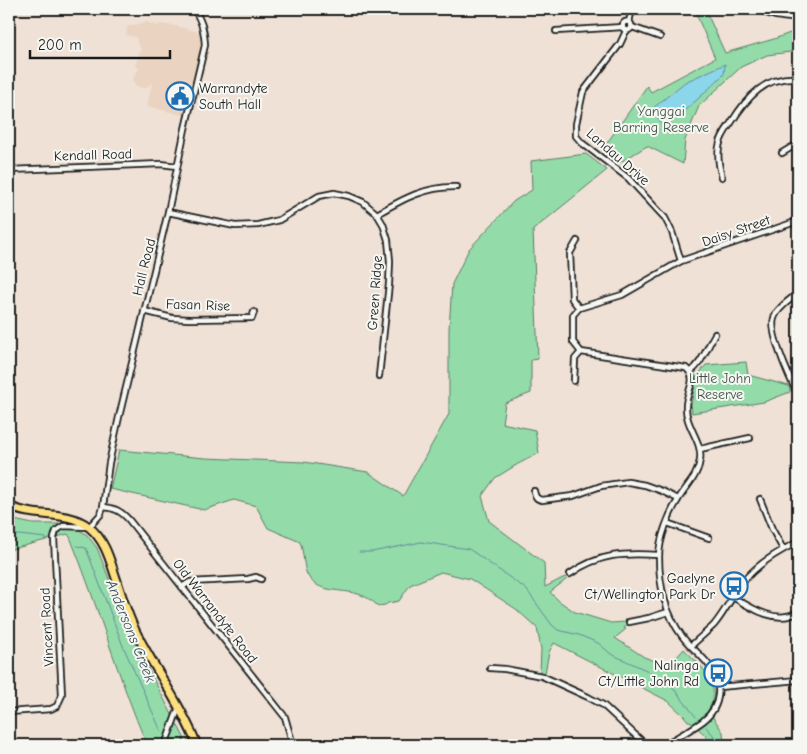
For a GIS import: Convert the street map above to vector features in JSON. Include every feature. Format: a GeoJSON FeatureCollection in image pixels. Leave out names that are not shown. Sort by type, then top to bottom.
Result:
{"type":"FeatureCollection","features":[{"type":"Feature","properties":{"kind":"main road"},"geometry":{"type":"LineString","coordinates":[[9,506],[25,513],[73,518],[89,527],[102,541],[136,631],[179,707],[197,745]]}},
{"type":"Feature","properties":{"kind":"street","name":"Hall Road"},"geometry":{"type":"LineString","coordinates":[[104,507],[106,483],[115,436],[205,45],[204,31],[194,9]]}},
{"type":"Feature","properties":{"kind":"street"},"geometry":{"type":"LineString","coordinates":[[556,31],[629,30],[632,9]]}},
{"type":"Feature","properties":{"kind":"street"},"geometry":{"type":"LineString","coordinates":[[760,9],[770,14],[798,19]]}},
{"type":"Feature","properties":{"kind":"street"},"geometry":{"type":"LineString","coordinates":[[624,29],[624,23],[630,24],[660,37]]}},
{"type":"Feature","properties":{"kind":"street","name":"Landau Drive"},"geometry":{"type":"LineString","coordinates":[[624,29],[620,44],[583,92],[576,124],[576,136],[582,143],[628,178],[665,218],[682,262]]}},
{"type":"Feature","properties":{"kind":"street"},"geometry":{"type":"LineString","coordinates":[[722,177],[718,161],[719,145],[741,106],[763,86],[782,79],[798,78]]}},
{"type":"Feature","properties":{"kind":"street"},"geometry":{"type":"LineString","coordinates":[[782,153],[798,145]]}},
{"type":"Feature","properties":{"kind":"street","name":"Kendall Road"},"geometry":{"type":"LineString","coordinates":[[9,170],[161,164],[177,166]]}},
{"type":"Feature","properties":{"kind":"street"},"geometry":{"type":"LineString","coordinates":[[168,212],[235,226],[258,226],[279,220],[319,196],[334,193],[349,196],[363,202],[377,214],[406,197],[428,190],[457,187]]}},
{"type":"Feature","properties":{"kind":"street","name":"Green Ridge"},"geometry":{"type":"LineString","coordinates":[[377,214],[383,224],[388,240],[390,261],[379,376]]}},
{"type":"Feature","properties":{"kind":"street","name":"Daisy Street"},"geometry":{"type":"LineString","coordinates":[[682,262],[798,221]]}},
{"type":"Feature","properties":{"kind":"street"},"geometry":{"type":"LineString","coordinates":[[577,241],[570,253],[572,299],[579,308]]}},
{"type":"Feature","properties":{"kind":"street"},"geometry":{"type":"LineString","coordinates":[[664,745],[703,721],[709,715],[718,697],[719,687],[716,676],[708,664],[680,633],[668,612],[661,584],[659,555],[662,538],[678,500],[690,485],[698,470],[700,460],[700,449],[686,415],[686,404],[692,381],[690,372],[682,366],[581,352],[573,342],[573,315],[579,308],[622,295],[682,262]]}},
{"type":"Feature","properties":{"kind":"street"},"geometry":{"type":"LineString","coordinates":[[798,293],[778,310],[772,325],[783,364],[798,392]]}},
{"type":"Feature","properties":{"kind":"street","name":"Fasan Rise"},"geometry":{"type":"LineString","coordinates":[[144,311],[172,318],[253,320],[254,312]]}},
{"type":"Feature","properties":{"kind":"street"},"geometry":{"type":"LineString","coordinates":[[690,372],[699,365],[715,334]]}},
{"type":"Feature","properties":{"kind":"street"},"geometry":{"type":"LineString","coordinates":[[574,380],[575,358],[581,352]]}},
{"type":"Feature","properties":{"kind":"street"},"geometry":{"type":"LineString","coordinates":[[700,449],[750,438]]}},
{"type":"Feature","properties":{"kind":"street"},"geometry":{"type":"LineString","coordinates":[[534,491],[538,499],[550,499],[583,493],[601,486],[628,482],[662,491],[678,500]]}},
{"type":"Feature","properties":{"kind":"street"},"geometry":{"type":"LineString","coordinates":[[760,498],[772,529],[783,549]]}},
{"type":"Feature","properties":{"kind":"street"},"geometry":{"type":"LineString","coordinates":[[89,527],[101,514],[104,507]]}},
{"type":"Feature","properties":{"kind":"street","name":"Old Warrandyte Road"},"geometry":{"type":"LineString","coordinates":[[104,507],[122,512],[129,520],[284,717],[293,745]]}},
{"type":"Feature","properties":{"kind":"street"},"geometry":{"type":"LineString","coordinates":[[667,523],[709,538]]}},
{"type":"Feature","properties":{"kind":"street","name":"Vincent Road"},"geometry":{"type":"LineString","coordinates":[[9,712],[51,709],[57,706],[62,695],[54,538],[56,531],[63,526],[89,527]]}},
{"type":"Feature","properties":{"kind":"street"},"geometry":{"type":"LineString","coordinates":[[691,646],[714,625],[752,573],[766,560],[798,542]]}},
{"type":"Feature","properties":{"kind":"street"},"geometry":{"type":"LineString","coordinates":[[570,574],[580,567],[610,556],[624,554],[659,555]]}},
{"type":"Feature","properties":{"kind":"street"},"geometry":{"type":"LineString","coordinates":[[182,587],[190,582],[248,579],[258,575]]}},
{"type":"Feature","properties":{"kind":"street"},"geometry":{"type":"LineString","coordinates":[[733,597],[754,610],[767,614],[785,616],[798,612]]}},
{"type":"Feature","properties":{"kind":"street"},"geometry":{"type":"LineString","coordinates":[[629,622],[668,612]]}},
{"type":"Feature","properties":{"kind":"street"},"geometry":{"type":"LineString","coordinates":[[490,668],[542,676],[588,697],[603,705],[646,745]]}},
{"type":"Feature","properties":{"kind":"street"},"geometry":{"type":"LineString","coordinates":[[719,687],[798,680]]}},
{"type":"Feature","properties":{"kind":"street"},"geometry":{"type":"LineString","coordinates":[[165,745],[179,707]]}},
{"type":"Feature","properties":{"kind":"shaded area"},"geometry":{"type":"Polygon","coordinates":[[[146,22],[158,26],[159,24],[176,26],[203,33],[203,44],[186,116],[147,106],[152,83],[145,88],[135,85],[133,78],[139,69],[135,66],[141,48],[137,43],[136,37],[126,35],[127,27],[146,22]]]}},
{"type":"Feature","properties":{"kind":"green space","name":"Yanggai Barring Reserve"},"geometry":{"type":"Polygon","coordinates":[[[694,9],[705,9],[725,53],[798,30],[798,51],[767,55],[741,67],[699,106],[685,140],[683,164],[647,146],[619,163],[602,150],[647,86],[651,92],[715,58],[694,9]]]}},
{"type":"Feature","properties":{"kind":"green space"},"geometry":{"type":"Polygon","coordinates":[[[586,154],[607,170],[533,230],[538,359],[531,360],[531,393],[505,403],[502,423],[535,430],[539,453],[495,478],[482,496],[489,521],[544,563],[545,587],[565,577],[567,579],[550,592],[559,601],[575,612],[611,623],[626,622],[627,624],[624,628],[626,629],[615,638],[644,657],[669,666],[684,649],[695,660],[705,671],[712,684],[713,699],[708,710],[723,732],[724,745],[707,745],[706,736],[668,701],[554,643],[549,652],[545,673],[540,672],[541,649],[537,628],[516,609],[470,579],[441,572],[410,585],[399,601],[378,606],[361,595],[352,592],[330,590],[312,581],[306,573],[300,542],[268,528],[256,506],[234,500],[204,510],[110,489],[119,450],[205,458],[304,462],[368,472],[403,496],[449,414],[449,329],[452,284],[469,249],[514,201],[532,190],[531,161],[586,154]]]}},
{"type":"Feature","properties":{"kind":"green space","name":"Little John Reserve"},"geometry":{"type":"Polygon","coordinates":[[[746,362],[748,375],[789,386],[790,392],[764,402],[692,413],[691,404],[697,376],[706,365],[746,362]]]}},
{"type":"Feature","properties":{"kind":"green space"},"geometry":{"type":"Polygon","coordinates":[[[9,516],[14,520],[33,524],[60,524],[87,535],[97,548],[133,640],[188,745],[147,745],[68,534],[9,550],[9,516]]]}},
{"type":"Feature","properties":{"kind":"water"},"geometry":{"type":"Polygon","coordinates":[[[725,64],[724,74],[664,128],[652,109],[685,82],[725,64]]]}},
{"type":"Feature","properties":{"kind":"waterway","name":"Andersons Creek"},"geometry":{"type":"LineString","coordinates":[[9,535],[46,538]]}},
{"type":"Feature","properties":{"kind":"waterway"},"geometry":{"type":"LineString","coordinates":[[359,552],[372,552],[421,542],[469,549],[526,589],[552,625],[558,630],[579,635],[598,643],[611,654],[657,675],[671,685],[696,717]]}},
{"type":"Feature","properties":{"kind":"waterway","name":"Andersons Creek"},"geometry":{"type":"LineString","coordinates":[[77,546],[86,548],[123,646],[161,731]]}},
{"type":"Feature","properties":{"kind":"waterway","name":"Andersons Creek"},"geometry":{"type":"LineString","coordinates":[[706,727],[714,736],[714,745]]}},
{"type":"Feature","properties":{"kind":"place","name":"Warrandyte South Hall"},"geometry":{"type":"Point","coordinates":[180,96]}},
{"type":"Feature","properties":{"kind":"place","name":"Gaelyne Ct/Wellington Park Dr"},"geometry":{"type":"Point","coordinates":[734,586]}},
{"type":"Feature","properties":{"kind":"place","name":"Nalinga Ct/Little John Rd"},"geometry":{"type":"Point","coordinates":[718,673]}}]}
